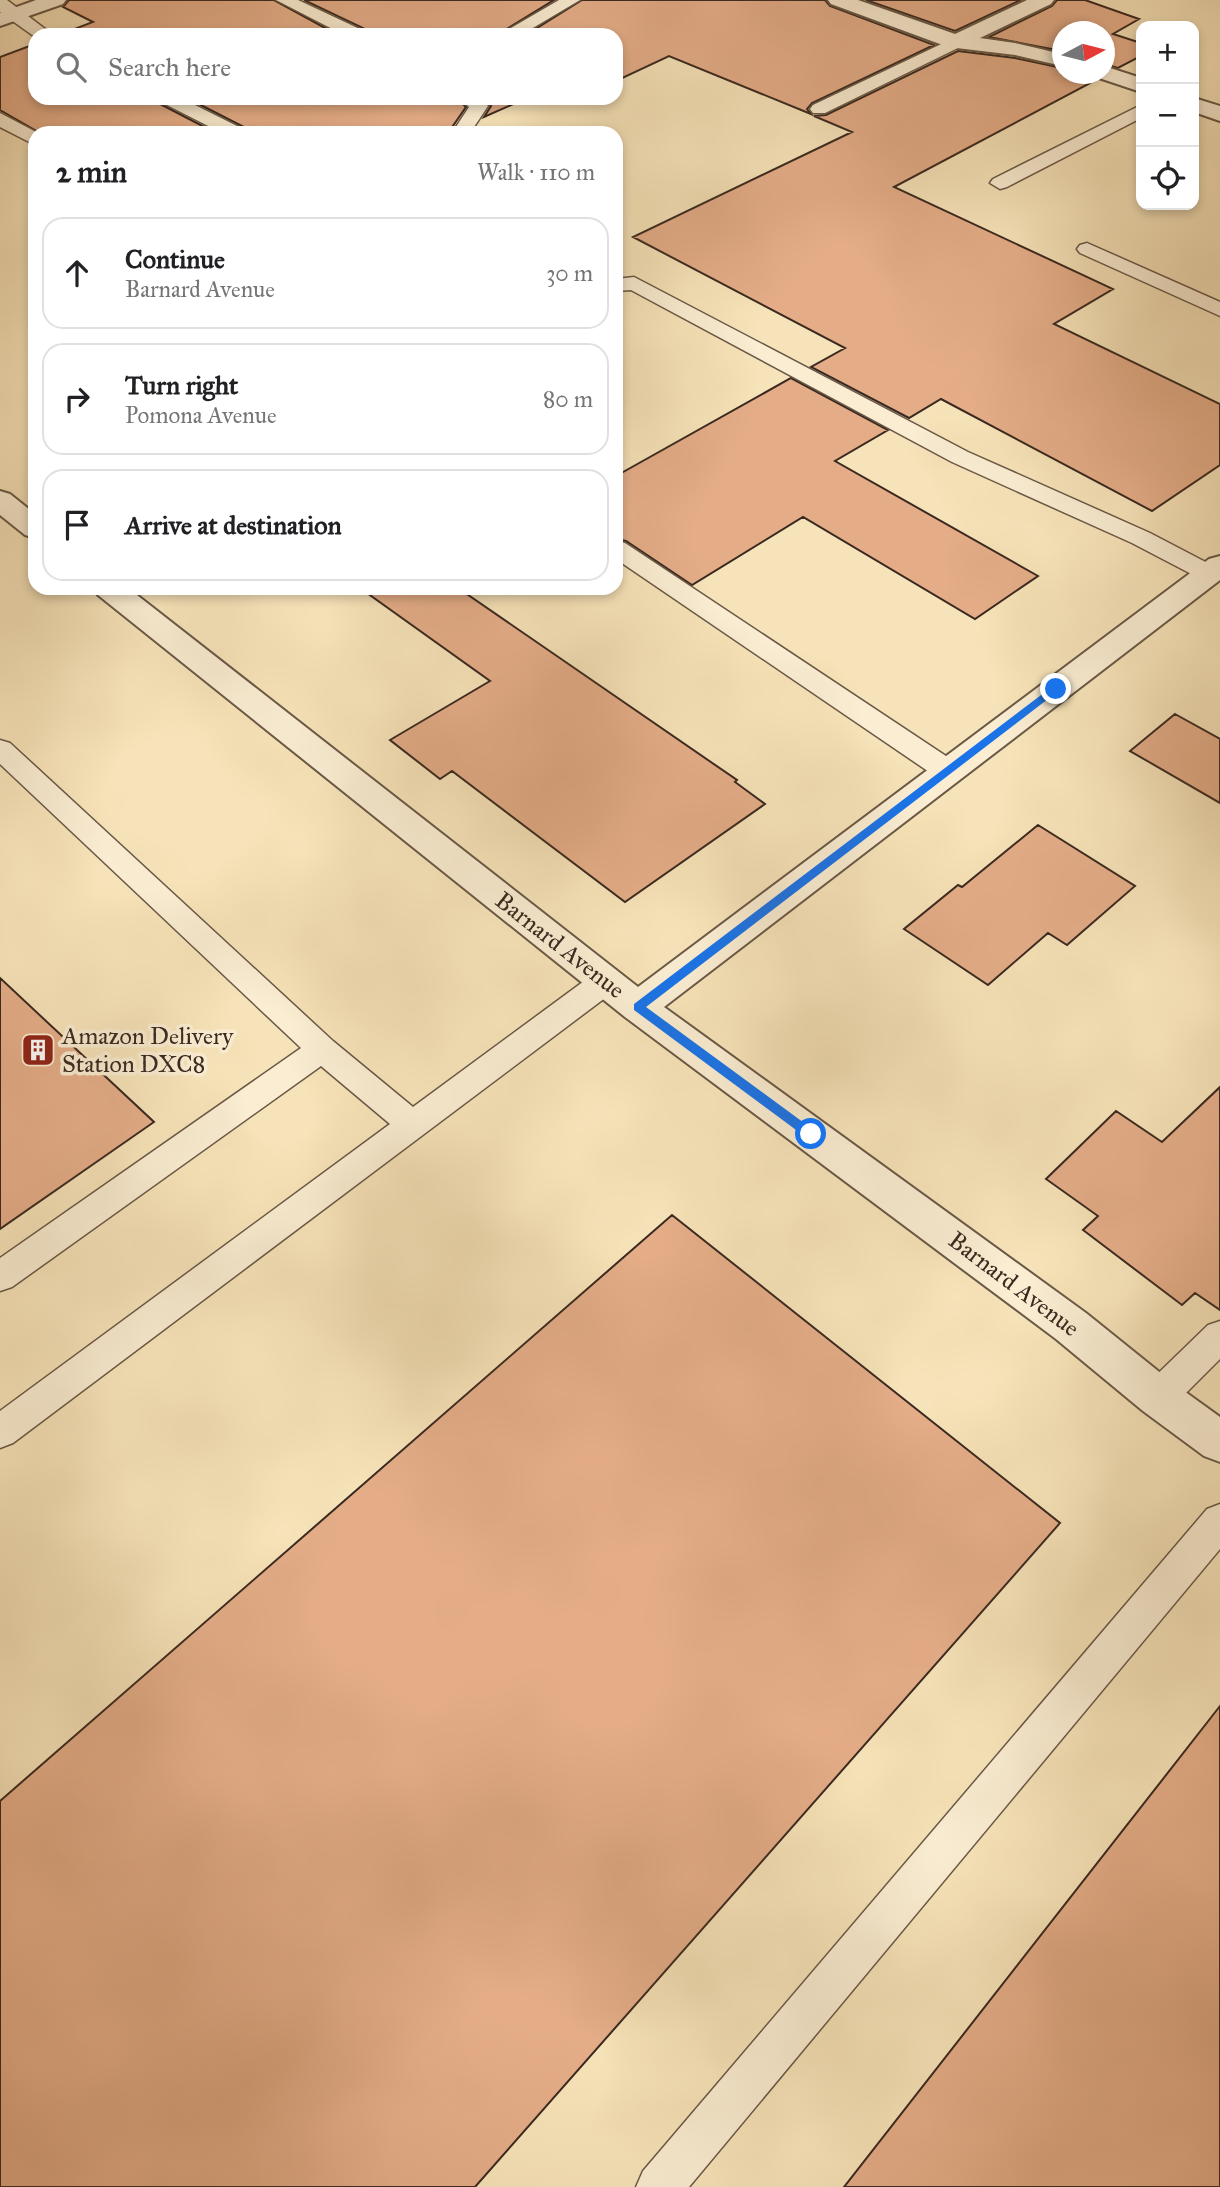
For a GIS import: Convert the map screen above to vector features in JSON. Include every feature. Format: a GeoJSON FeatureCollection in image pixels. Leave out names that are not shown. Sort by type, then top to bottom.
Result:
{"type":"FeatureCollection","features":[{"type":"Feature","properties":{"kind":"street"},"geometry":{"type":"LineString","coordinates":[[4,13],[56,0]]}},
{"type":"Feature","properties":{"kind":"street"},"geometry":{"type":"LineString","coordinates":[[838,0],[956,43],[1015,49],[1052,58]]}},
{"type":"Feature","properties":{"kind":"street"},"geometry":{"type":"LineString","coordinates":[[956,43],[1044,0]]}},
{"type":"Feature","properties":{"kind":"street"},"geometry":{"type":"LineString","coordinates":[[1115,76],[1138,84]]}},
{"type":"Feature","properties":{"kind":"street"},"geometry":{"type":"LineString","coordinates":[[1199,107],[1220,114]]}},
{"type":"Feature","properties":{"kind":"street"},"geometry":{"type":"LineString","coordinates":[[0,500],[28,523]]}},
{"type":"Feature","properties":{"kind":"street"},"geometry":{"type":"LineString","coordinates":[[638,1007],[1214,569]]}},
{"type":"Feature","properties":{"kind":"street","name":"Barnard Avenue"},"geometry":{"type":"LineString","coordinates":[[118,595],[638,1007],[1071,1326],[1157,1397],[1220,1441]]}},
{"type":"Feature","properties":{"kind":"lane"},"geometry":{"type":"LineString","coordinates":[[284,0],[343,28]]}},
{"type":"Feature","properties":{"kind":"lane"},"geometry":{"type":"LineString","coordinates":[[521,28],[572,0]]}},
{"type":"Feature","properties":{"kind":"lane"},"geometry":{"type":"LineString","coordinates":[[4,13],[31,28]]}},
{"type":"Feature","properties":{"kind":"lane"},"geometry":{"type":"LineString","coordinates":[[819,109],[956,43]]}},
{"type":"Feature","properties":{"kind":"lane"},"geometry":{"type":"LineString","coordinates":[[181,105],[222,126]]}},
{"type":"Feature","properties":{"kind":"lane"},"geometry":{"type":"LineString","coordinates":[[466,126],[478,105]]}},
{"type":"Feature","properties":{"kind":"lane"},"geometry":{"type":"LineString","coordinates":[[1000,183],[1136,114]]}},
{"type":"Feature","properties":{"kind":"lane"},"geometry":{"type":"LineString","coordinates":[[0,119],[28,135]]}},
{"type":"Feature","properties":{"kind":"lane"},"geometry":{"type":"LineString","coordinates":[[1087,249],[1220,310]]}},
{"type":"Feature","properties":{"kind":"lane"},"geometry":{"type":"LineString","coordinates":[[623,284],[634,283],[960,457],[1214,569]]}},
{"type":"Feature","properties":{"kind":"lane"},"geometry":{"type":"LineString","coordinates":[[623,553],[948,771]]}},
{"type":"Feature","properties":{"kind":"lane"},"geometry":{"type":"LineString","coordinates":[[0,749],[323,1049],[414,1126]]}},
{"type":"Feature","properties":{"kind":"lane"},"geometry":{"type":"LineString","coordinates":[[0,1432],[606,981]]}},
{"type":"Feature","properties":{"kind":"lane"},"geometry":{"type":"LineString","coordinates":[[0,1277],[323,1049]]}},
{"type":"Feature","properties":{"kind":"lane"},"geometry":{"type":"LineString","coordinates":[[1157,1397],[1220,1336]]}},
{"type":"Feature","properties":{"kind":"lane"},"geometry":{"type":"LineString","coordinates":[[659,2187],[1220,1521]]}},
{"type":"Feature","properties":{"kind":"building"},"geometry":{"type":"Polygon","coordinates":[[[69,0],[274,0],[325,28],[77,28],[93,22],[63,7],[69,0]]]}},
{"type":"Feature","properties":{"kind":"building"},"geometry":{"type":"Polygon","coordinates":[[[304,0],[554,0],[508,28],[363,28],[304,0]]]}},
{"type":"Feature","properties":{"kind":"building"},"geometry":{"type":"Polygon","coordinates":[[[582,0],[825,0],[830,6],[934,45],[812,103],[807,109],[811,114],[669,56],[623,78],[623,28],[537,28],[582,0]]]}},
{"type":"Feature","properties":{"kind":"building"},"geometry":{"type":"Polygon","coordinates":[[[866,0],[1021,0],[955,31],[866,0]]]}},
{"type":"Feature","properties":{"kind":"building"},"geometry":{"type":"Polygon","coordinates":[[[1057,0],[1085,0],[1139,19],[1115,33],[1115,21],[1052,21],[1052,49],[989,37],[1052,6],[1057,0]]]}},
{"type":"Feature","properties":{"kind":"building"},"geometry":{"type":"Polygon","coordinates":[[[1115,35],[1136,41],[1136,59],[1115,67],[1115,35]]]}},
{"type":"Feature","properties":{"kind":"building"},"geometry":{"type":"Polygon","coordinates":[[[28,47],[28,105],[162,105],[202,126],[28,126],[0,110],[0,57],[28,47]]]}},
{"type":"Feature","properties":{"kind":"building"},"geometry":{"type":"Polygon","coordinates":[[[958,51],[1052,66],[1052,84],[1088,84],[894,187],[1113,289],[1054,324],[1220,404],[1220,465],[1152,511],[941,399],[909,418],[811,367],[845,348],[633,237],[852,132],[814,116],[826,115],[958,51]]]}},
{"type":"Feature","properties":{"kind":"building"},"geometry":{"type":"Polygon","coordinates":[[[201,105],[466,107],[453,126],[242,126],[201,105]]]}},
{"type":"Feature","properties":{"kind":"building"},"geometry":{"type":"Polygon","coordinates":[[[490,105],[511,105],[484,117],[490,105]]]}},
{"type":"Feature","properties":{"kind":"building"},"geometry":{"type":"Polygon","coordinates":[[[791,378],[888,430],[835,461],[1038,576],[975,619],[803,517],[692,585],[623,540],[623,472],[791,378]]]}},
{"type":"Feature","properties":{"kind":"building"},"geometry":{"type":"Polygon","coordinates":[[[370,595],[468,595],[737,780],[735,782],[765,804],[625,902],[452,771],[440,779],[390,740],[490,681],[370,595]]]}},
{"type":"Feature","properties":{"kind":"building"},"geometry":{"type":"Polygon","coordinates":[[[1175,714],[1220,739],[1220,803],[1130,751],[1175,714]]]}},
{"type":"Feature","properties":{"kind":"building"},"geometry":{"type":"Polygon","coordinates":[[[1038,825],[1135,886],[1067,945],[1048,933],[988,985],[904,929],[958,885],[962,887],[1038,825]]]}},
{"type":"Feature","properties":{"kind":"building","name":"Amazon Delivery Station DXC8"},"geometry":{"type":"Polygon","coordinates":[[[0,978],[154,1122],[0,1229],[0,978]]]}},
{"type":"Feature","properties":{"kind":"building"},"geometry":{"type":"Polygon","coordinates":[[[1220,1087],[1220,1310],[1195,1293],[1182,1305],[1083,1230],[1098,1216],[1046,1179],[1116,1111],[1162,1142],[1220,1087]]]}},
{"type":"Feature","properties":{"kind":"building"},"geometry":{"type":"Polygon","coordinates":[[[672,1215],[1060,1523],[475,2187],[0,2187],[0,1801],[672,1215]]]}},
{"type":"Feature","properties":{"kind":"building"},"geometry":{"type":"Polygon","coordinates":[[[1220,1706],[1220,2187],[844,2187],[1220,1706]]]}},
{"type":"Feature","properties":{"kind":"place","name":"Amazon Delivery Station DXC8"},"geometry":{"type":"Point","coordinates":[38,1050]}},
{"type":"Feature","properties":{"kind":"route"},"geometry":{"type":"LineString","coordinates":[[811,1134],[638,1007],[1056,689]]}}]}
